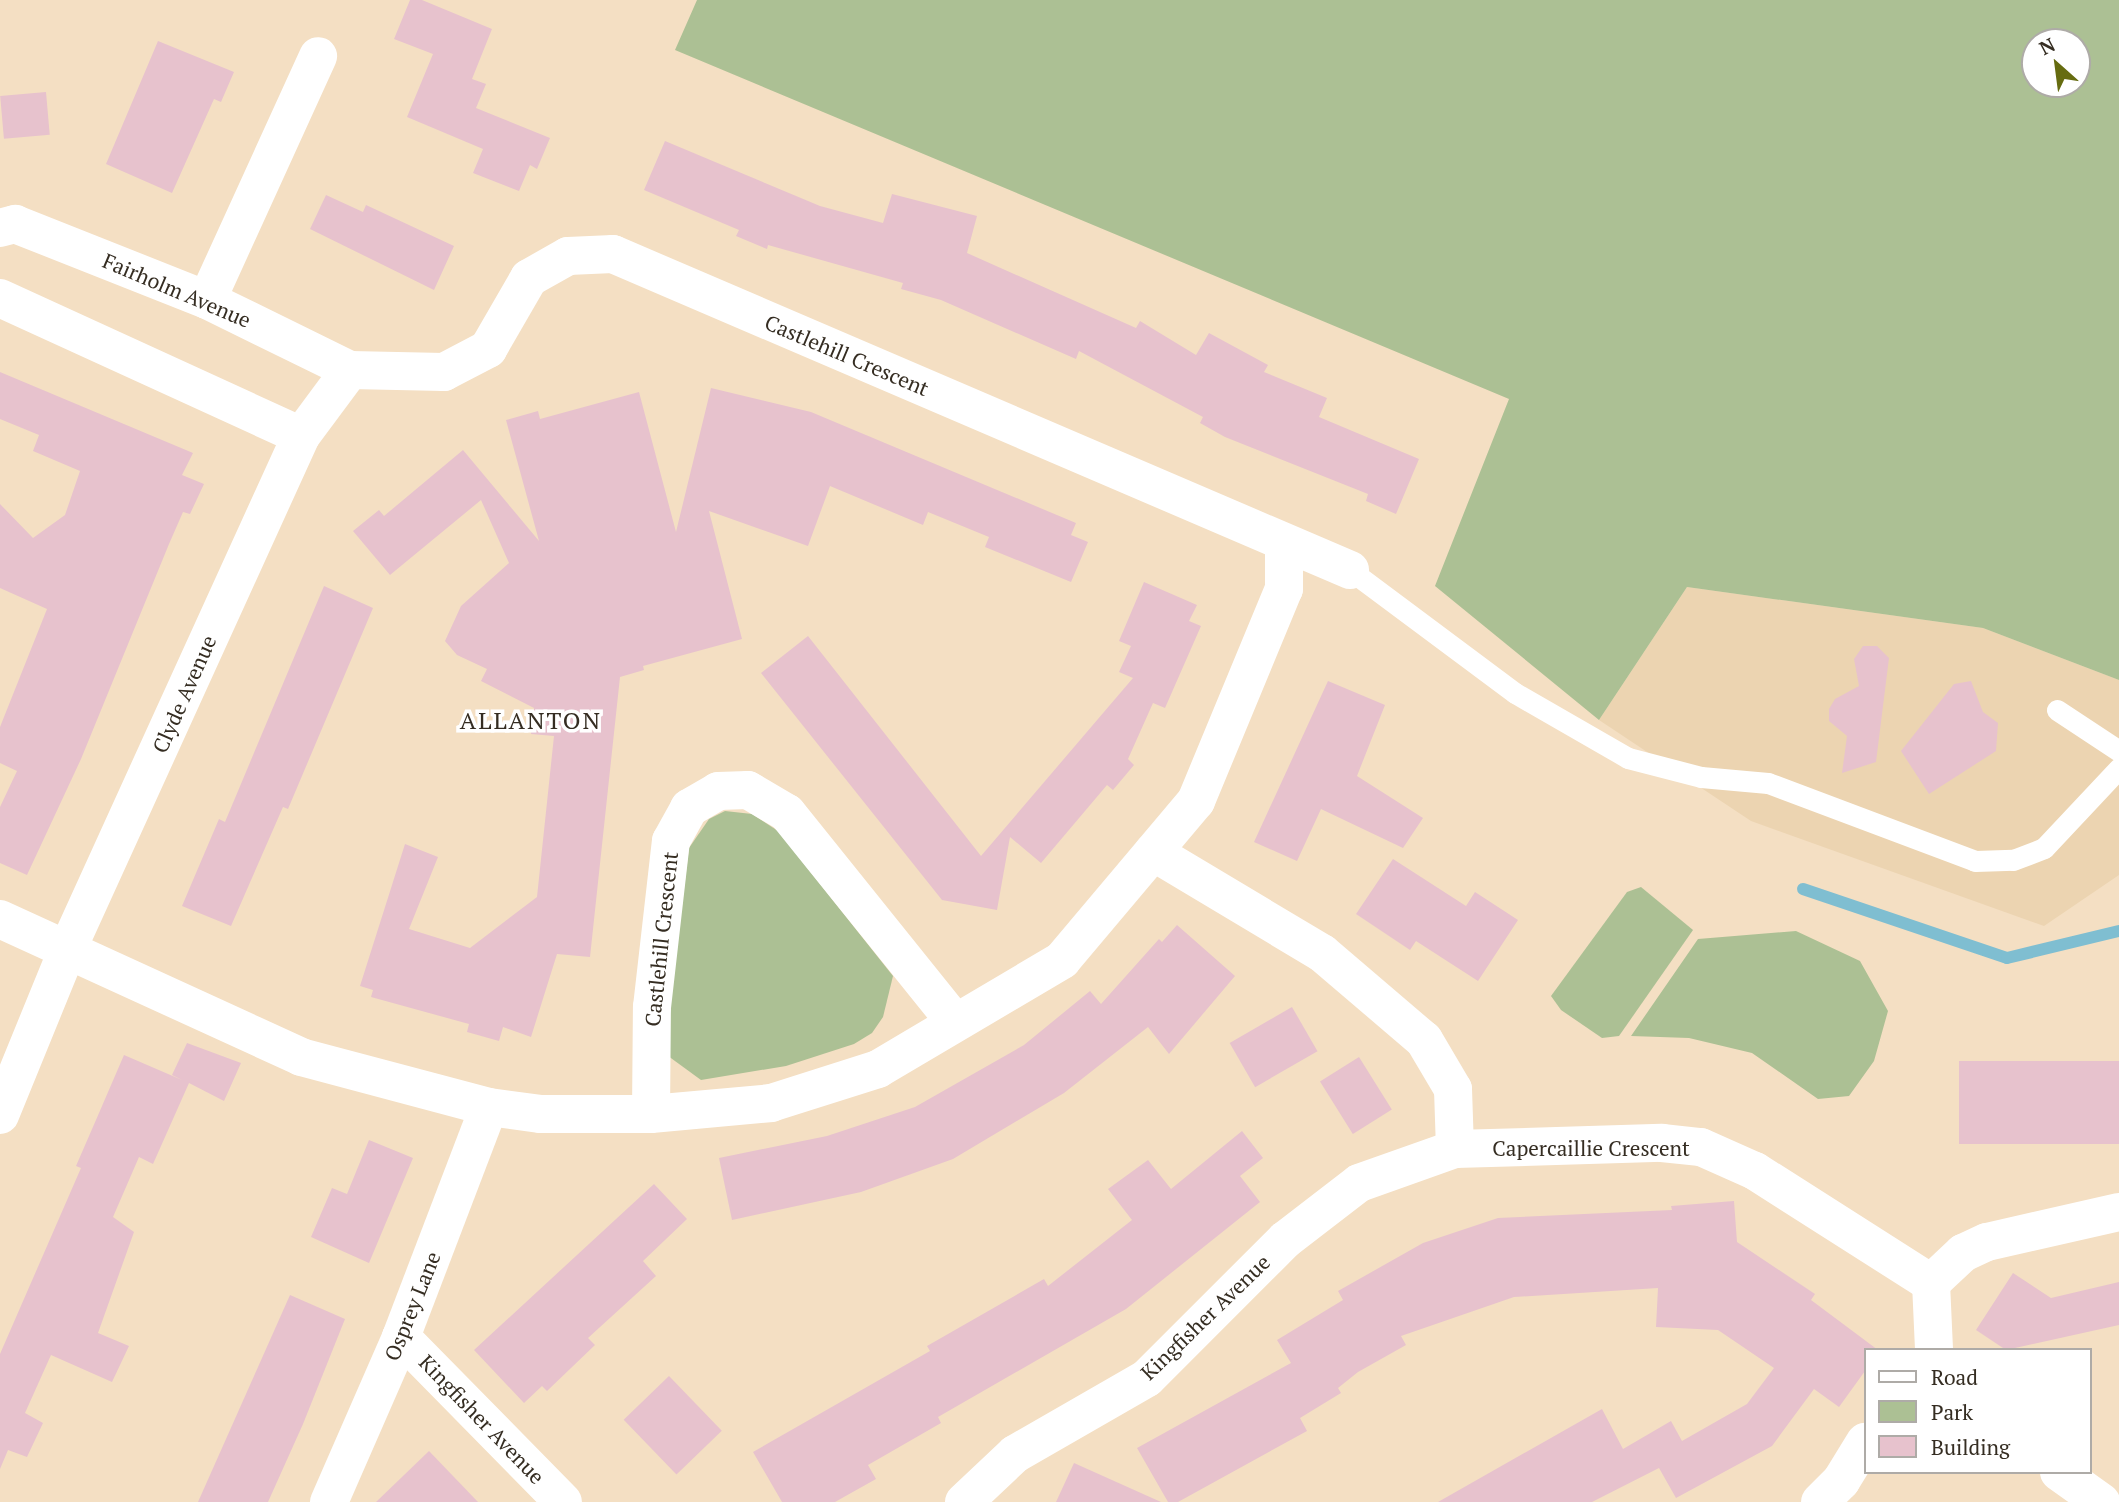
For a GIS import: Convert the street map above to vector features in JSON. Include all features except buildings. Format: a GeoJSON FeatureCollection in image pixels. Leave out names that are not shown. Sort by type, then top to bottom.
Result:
{"type":"FeatureCollection","features":[{"type":"Feature","properties":{"kind":"street"},"geometry":{"type":"LineString","coordinates":[[207,300],[318,56]]}},
{"type":"Feature","properties":{"kind":"street","name":"Fairholm Avenue"},"geometry":{"type":"LineString","coordinates":[[0,228],[15,224],[207,300],[350,370]]}},
{"type":"Feature","properties":{"kind":"street","name":"Castlehill Crescent"},"geometry":{"type":"LineString","coordinates":[[350,370],[444,372],[488,349],[529,278],[568,256],[613,254],[1350,570]]}},
{"type":"Feature","properties":{"kind":"street"},"geometry":{"type":"LineString","coordinates":[[0,298],[301,436]]}},
{"type":"Feature","properties":{"kind":"street","name":"Clyde Avenue"},"geometry":{"type":"LineString","coordinates":[[0,1115],[68,948],[301,436],[350,370]]}},
{"type":"Feature","properties":{"kind":"street"},"geometry":{"type":"LineString","coordinates":[[0,919],[301,1057],[489,1107],[540,1114],[651,1114],[771,1103],[877,1069],[954,1021],[1062,960],[1196,802],[1284,589],[1284,543]]}},
{"type":"Feature","properties":{"kind":"street","name":"Castlehill Crescent"},"geometry":{"type":"LineString","coordinates":[[651,1114],[652,1007],[671,841],[689,808],[718,791],[748,790],[787,813],[954,1021]]}},
{"type":"Feature","properties":{"kind":"street"},"geometry":{"type":"LineString","coordinates":[[1153,852],[1322,953],[1424,1040],[1453,1089],[1455,1149]]}},
{"type":"Feature","properties":{"kind":"street","name":"Osprey Lane"},"geometry":{"type":"LineString","coordinates":[[329,1502],[401,1337],[489,1107]]}},
{"type":"Feature","properties":{"kind":"street","name":"Capercaillie Crescent"},"geometry":{"type":"LineString","coordinates":[[1455,1149],[1662,1143],[1701,1147],[1755,1171],[1931,1283]]}},
{"type":"Feature","properties":{"kind":"street","name":"Kingfisher Avenue"},"geometry":{"type":"LineString","coordinates":[[964,1502],[1016,1454],[1147,1378],[1285,1240],[1359,1183],[1455,1149]]}},
{"type":"Feature","properties":{"kind":"street"},"geometry":{"type":"LineString","coordinates":[[1934,1348],[1931,1283],[1963,1253],[1987,1242],[2119,1212]]}},
{"type":"Feature","properties":{"kind":"street","name":"Kingfisher Avenue"},"geometry":{"type":"LineString","coordinates":[[401,1337],[563,1502]]}},
{"type":"Feature","properties":{"kind":"street"},"geometry":{"type":"LineString","coordinates":[[1820,1502],[1841,1481],[1864,1444]]}},
{"type":"Feature","properties":{"kind":"street"},"geometry":{"type":"LineString","coordinates":[[2062,1474],[2101,1502]]}},
{"type":"Feature","properties":{"kind":"lane"},"geometry":{"type":"LineString","coordinates":[[1350,570],[1515,693],[1628,758],[1701,777],[1768,783],[1975,861],[2013,860],[2044,848],[2119,768]]}},
{"type":"Feature","properties":{"kind":"lane"},"geometry":{"type":"LineString","coordinates":[[2057,710],[2119,751]]}},
{"type":"Feature","properties":{"kind":"shaded area"},"geometry":{"type":"Polygon","coordinates":[[[1687,587],[1983,628],[2119,680],[2119,875],[2044,926],[1751,821],[1599,720],[1687,587]]]}},
{"type":"Feature","properties":{"kind":"green space"},"geometry":{"type":"Polygon","coordinates":[[[697,0],[2119,0],[2119,680],[1983,628],[1687,587],[1599,720],[1435,586],[1509,399],[675,50],[697,0]]]}},
{"type":"Feature","properties":{"kind":"green space"},"geometry":{"type":"Polygon","coordinates":[[[725,811],[752,814],[778,831],[893,976],[883,1017],[872,1033],[854,1044],[786,1066],[701,1080],[664,1053],[689,848],[709,819],[725,811]]]}},
{"type":"Feature","properties":{"kind":"green space"},"geometry":{"type":"Polygon","coordinates":[[[1641,887],[1693,930],[1619,1036],[1602,1038],[1561,1010],[1551,996],[1627,892],[1641,887]]]}},
{"type":"Feature","properties":{"kind":"green space"},"geometry":{"type":"Polygon","coordinates":[[[1796,931],[1860,961],[1888,1011],[1874,1061],[1849,1096],[1818,1099],[1752,1053],[1689,1038],[1631,1036],[1698,939],[1796,931]]]}},
{"type":"Feature","properties":{"kind":"waterway"},"geometry":{"type":"LineString","coordinates":[[1803,889],[2007,958],[2119,931]]}},
{"type":"Feature","properties":{"kind":"district","name":"ALLANTON"},"geometry":{"type":"Point","coordinates":[531,721]}}]}
